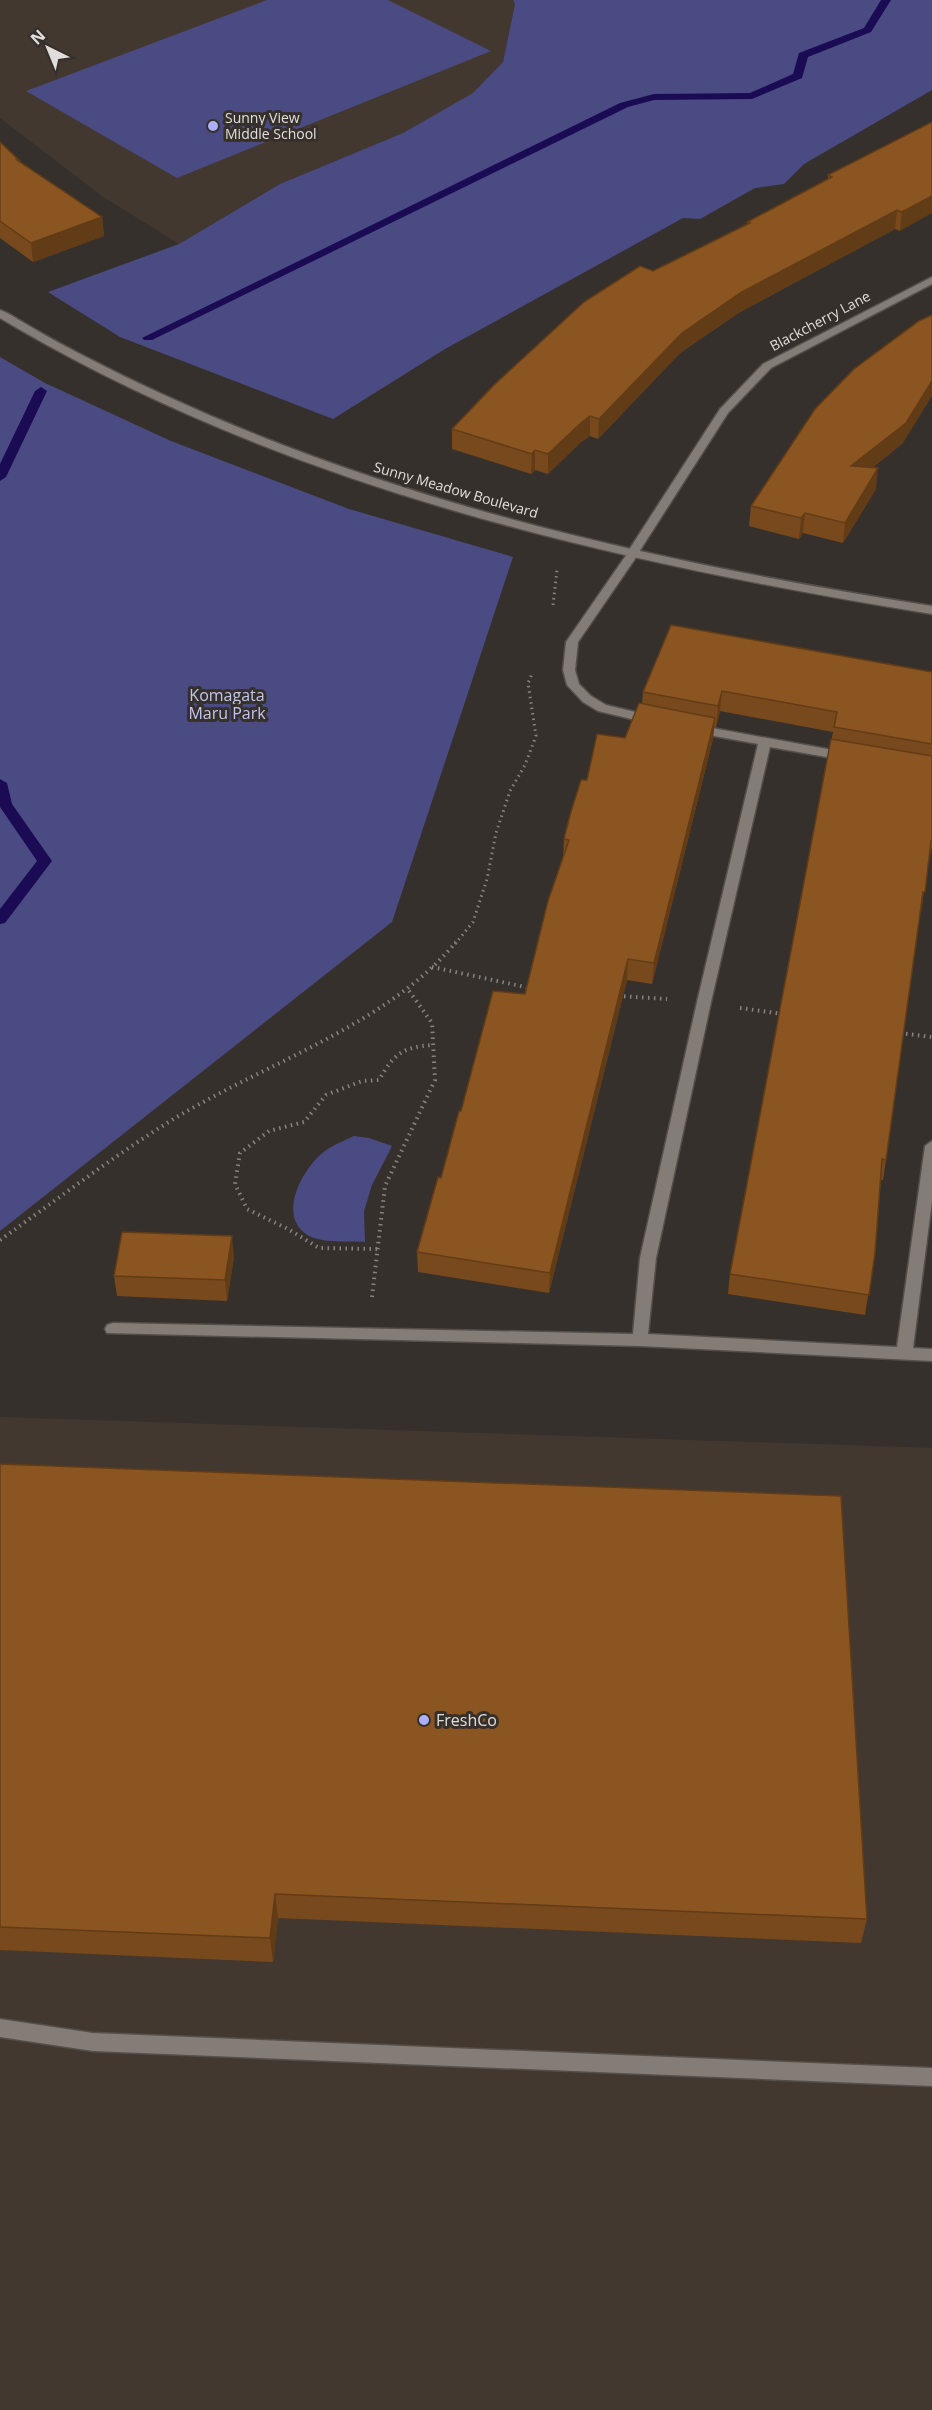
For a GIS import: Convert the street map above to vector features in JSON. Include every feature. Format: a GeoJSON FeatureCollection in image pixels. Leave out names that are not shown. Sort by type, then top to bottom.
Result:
{"type":"FeatureCollection","features":[{"type":"Feature","properties":{"kind":"street","name":"Blackcherry Lane"},"geometry":{"type":"LineString","coordinates":[[666,723],[602,708],[587,699],[573,685],[569,670],[572,642],[633,553],[724,411],[767,366],[932,280]]}},
{"type":"Feature","properties":{"kind":"street","name":"Sunny Meadow Boulevard"},"geometry":{"type":"LineString","coordinates":[[0,313],[135,385],[207,418],[370,481],[459,509],[633,553],[744,578],[932,610]]}},
{"type":"Feature","properties":{"kind":"street"},"geometry":{"type":"LineString","coordinates":[[688,728],[858,759]]}},
{"type":"Feature","properties":{"kind":"street"},"geometry":{"type":"LineString","coordinates":[[639,1340],[648,1258],[765,743]]}},
{"type":"Feature","properties":{"kind":"street"},"geometry":{"type":"LineString","coordinates":[[904,1353],[932,1146]]}},
{"type":"Feature","properties":{"kind":"street"},"geometry":{"type":"LineString","coordinates":[[113,1329],[639,1340],[932,1355]]}},
{"type":"Feature","properties":{"kind":"street"},"geometry":{"type":"LineString","coordinates":[[0,2028],[93,2042],[932,2077]]}},
{"type":"Feature","properties":{"kind":"path"},"geometry":{"type":"LineString","coordinates":[[552,612],[557,567]]}},
{"type":"Feature","properties":{"kind":"path"},"geometry":{"type":"LineString","coordinates":[[0,1240],[165,1124],[352,1025],[407,988],[445,956],[472,922],[486,879],[499,823],[510,792],[525,765],[536,736],[528,683],[532,673]]}},
{"type":"Feature","properties":{"kind":"path"},"geometry":{"type":"LineString","coordinates":[[368,1334],[385,1186],[435,1080],[432,1023],[407,988]]}},
{"type":"Feature","properties":{"kind":"path"},"geometry":{"type":"LineString","coordinates":[[377,1249],[319,1248],[288,1229],[247,1209],[235,1184],[240,1153],[269,1131],[304,1122],[327,1095],[362,1081],[379,1080],[393,1056],[401,1051],[410,1046],[433,1045]]}},
{"type":"Feature","properties":{"kind":"shaded area","name":"Sunny View Middle School"},"geometry":{"type":"Polygon","coordinates":[[[0,0],[513,0],[515,4],[503,62],[474,93],[403,133],[280,184],[179,244],[102,196],[0,118],[0,0]]]}},
{"type":"Feature","properties":{"kind":"shaded area"},"geometry":{"type":"Polygon","coordinates":[[[0,1417],[932,1448],[932,2410],[0,2410],[0,1417]]]}},
{"type":"Feature","properties":{"kind":"green space"},"geometry":{"type":"Polygon","coordinates":[[[267,0],[388,0],[491,51],[177,178],[26,91],[267,0]]]}},
{"type":"Feature","properties":{"kind":"green space"},"geometry":{"type":"Polygon","coordinates":[[[513,0],[932,0],[932,90],[804,164],[784,184],[755,188],[700,219],[683,218],[445,349],[333,419],[120,337],[48,292],[179,244],[280,184],[403,133],[473,93],[503,62],[515,4],[513,0]]]}},
{"type":"Feature","properties":{"kind":"green space","name":"Komagata Maru Park"},"geometry":{"type":"Polygon","coordinates":[[[0,357],[45,383],[171,441],[349,509],[513,557],[392,922],[0,1231],[0,357]]]}},
{"type":"Feature","properties":{"kind":"green space"},"geometry":{"type":"Polygon","coordinates":[[[354,1136],[369,1138],[392,1146],[372,1185],[364,1211],[365,1242],[326,1241],[312,1237],[298,1226],[294,1216],[293,1205],[300,1184],[311,1164],[322,1153],[354,1136]]]}},
{"type":"Feature","properties":{"kind":"building"},"geometry":{"type":"Polygon","coordinates":[[[932,122],[932,196],[902,212],[897,210],[742,292],[682,333],[599,419],[590,416],[548,454],[535,450],[532,454],[452,429],[494,385],[584,302],[640,266],[653,271],[750,223],[747,222],[832,177],[828,175],[932,122]]]}},
{"type":"Feature","properties":{"kind":"building"},"geometry":{"type":"Polygon","coordinates":[[[0,142],[19,160],[17,160],[102,217],[31,243],[0,221],[0,142]]]}},
{"type":"Feature","properties":{"kind":"building"},"geometry":{"type":"Polygon","coordinates":[[[932,315],[932,381],[906,423],[851,466],[878,468],[845,523],[805,513],[801,518],[751,506],[815,409],[854,369],[919,321],[932,315]]]}},
{"type":"Feature","properties":{"kind":"building"},"geometry":{"type":"Polygon","coordinates":[[[671,625],[932,672],[932,744],[834,727],[837,712],[722,691],[718,706],[643,692],[671,625]]]}},
{"type":"Feature","properties":{"kind":"building"},"geometry":{"type":"Polygon","coordinates":[[[639,703],[715,718],[654,963],[628,959],[550,1273],[417,1252],[438,1177],[441,1178],[459,1111],[461,1111],[493,991],[525,994],[548,901],[569,840],[564,839],[570,815],[581,780],[587,780],[597,734],[625,738],[639,703]]]}},
{"type":"Feature","properties":{"kind":"building"},"geometry":{"type":"Polygon","coordinates":[[[831,739],[932,756],[932,841],[886,1160],[882,1159],[875,1253],[869,1295],[730,1274],[831,739]]]}},
{"type":"Feature","properties":{"kind":"building"},"geometry":{"type":"Polygon","coordinates":[[[122,1232],[232,1236],[225,1280],[114,1276],[122,1232]]]}},
{"type":"Feature","properties":{"kind":"building","name":"FreshCo"},"geometry":{"type":"Polygon","coordinates":[[[0,1464],[841,1496],[867,1919],[275,1894],[270,1938],[0,1927],[0,1464]]]}},
{"type":"Feature","properties":{"kind":"waterway"},"geometry":{"type":"LineString","coordinates":[[148,338],[624,105],[654,97],[752,96],[798,76],[803,55],[868,30],[886,0]]}},
{"type":"Feature","properties":{"kind":"waterway"},"geometry":{"type":"LineString","coordinates":[[0,477],[41,391]]}},
{"type":"Feature","properties":{"kind":"waterway"},"geometry":{"type":"LineString","coordinates":[[0,783],[5,804],[45,861],[0,919]]}},
{"type":"Feature","properties":{"kind":"place","name":"Sunny View Middle School"},"geometry":{"type":"Point","coordinates":[213,126]}},
{"type":"Feature","properties":{"kind":"place","name":"FreshCo"},"geometry":{"type":"Point","coordinates":[424,1720]}}]}
